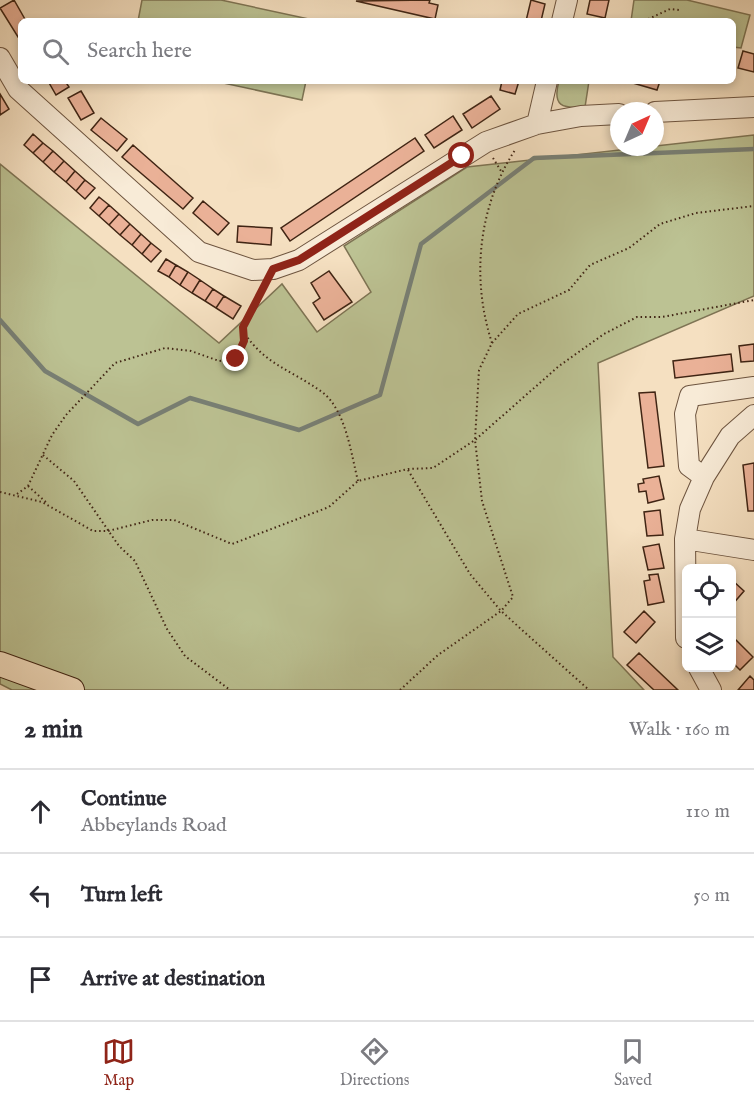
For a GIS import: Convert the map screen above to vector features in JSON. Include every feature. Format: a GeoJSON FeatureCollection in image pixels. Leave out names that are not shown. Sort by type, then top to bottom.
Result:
{"type":"FeatureCollection","features":[{"type":"Feature","properties":{"kind":"main road"},"geometry":{"type":"LineString","coordinates":[[0,664],[72,690]]}},
{"type":"Feature","properties":{"kind":"street"},"geometry":{"type":"LineString","coordinates":[[563,18],[567,0]]}},
{"type":"Feature","properties":{"kind":"street"},"geometry":{"type":"LineString","coordinates":[[0,58],[18,89],[199,252],[253,270],[273,269],[299,260],[486,142],[532,125],[581,116],[610,114]]}},
{"type":"Feature","properties":{"kind":"street"},"geometry":{"type":"LineString","coordinates":[[532,125],[546,84]]}},
{"type":"Feature","properties":{"kind":"street"},"geometry":{"type":"LineString","coordinates":[[664,112],[754,107]]}},
{"type":"Feature","properties":{"kind":"street"},"geometry":{"type":"LineString","coordinates":[[704,477],[689,466],[685,414],[690,396],[754,387]]}},
{"type":"Feature","properties":{"kind":"street"},"geometry":{"type":"LineString","coordinates":[[687,618],[686,538],[690,509],[704,477],[730,436],[754,415]]}},
{"type":"Feature","properties":{"kind":"street"},"geometry":{"type":"LineString","coordinates":[[686,538],[754,550]]}},
{"type":"Feature","properties":{"kind":"street"},"geometry":{"type":"LineString","coordinates":[[701,672],[711,690]]}},
{"type":"Feature","properties":{"kind":"path"},"geometry":{"type":"LineString","coordinates":[[650,18],[670,9],[679,10]]}},
{"type":"Feature","properties":{"kind":"path"},"geometry":{"type":"LineString","coordinates":[[492,343],[483,316],[479,263],[487,216],[501,172],[532,125]]}},
{"type":"Feature","properties":{"kind":"path"},"geometry":{"type":"LineString","coordinates":[[400,690],[438,655],[501,611],[513,597],[482,501],[475,440],[479,370],[492,343],[518,314],[569,290],[590,265],[629,248],[660,224],[696,213],[754,206]]}},
{"type":"Feature","properties":{"kind":"path"},"geometry":{"type":"LineString","coordinates":[[17,494],[28,486],[52,435],[66,415],[115,363],[165,348],[191,351],[219,361],[236,359],[244,341],[243,327],[273,269]]}},
{"type":"Feature","properties":{"kind":"path"},"geometry":{"type":"LineString","coordinates":[[0,492],[17,494],[53,508],[93,531],[108,531],[152,520],[174,520],[232,544],[329,507],[358,481],[408,469],[433,468],[475,440],[559,366],[604,334],[628,321],[637,317],[662,317],[754,300]]}},
{"type":"Feature","properties":{"kind":"path"},"geometry":{"type":"LineString","coordinates":[[243,327],[245,334],[260,354],[323,393],[337,412],[358,481]]}},
{"type":"Feature","properties":{"kind":"path"},"geometry":{"type":"LineString","coordinates":[[43,455],[74,481],[108,531],[135,561],[167,629],[185,656],[230,690]]}},
{"type":"Feature","properties":{"kind":"path"},"geometry":{"type":"LineString","coordinates":[[408,469],[470,574],[501,611],[589,690]]}},
{"type":"Feature","properties":{"kind":"path"},"geometry":{"type":"LineString","coordinates":[[28,486],[53,508]]}},
{"type":"Feature","properties":{"kind":"green space"},"geometry":{"type":"Polygon","coordinates":[[[142,0],[221,0],[304,18],[139,18],[142,0]]]}},
{"type":"Feature","properties":{"kind":"green space"},"geometry":{"type":"Polygon","coordinates":[[[634,0],[687,0],[750,15],[741,48],[736,47],[736,18],[631,18],[634,0]]]}},
{"type":"Feature","properties":{"kind":"green space"},"geometry":{"type":"Polygon","coordinates":[[[228,84],[305,84],[302,100],[228,84]]]}},
{"type":"Feature","properties":{"kind":"green space"},"geometry":{"type":"Polygon","coordinates":[[[558,84],[589,84],[585,107],[570,107],[561,104],[558,101],[558,84]]]}},
{"type":"Feature","properties":{"kind":"green space"},"geometry":{"type":"Polygon","coordinates":[[[754,135],[754,296],[598,363],[613,657],[644,690],[12,690],[0,684],[0,164],[219,343],[282,284],[317,332],[371,292],[344,246],[467,167],[610,151],[610,156],[664,156],[664,145],[754,135]]]}},
{"type":"Feature","properties":{"kind":"building"},"geometry":{"type":"Polygon","coordinates":[[[14,0],[24,18],[18,18],[18,37],[0,8],[14,0]]]}},
{"type":"Feature","properties":{"kind":"building"},"geometry":{"type":"Polygon","coordinates":[[[430,0],[429,3],[438,5],[435,18],[431,18],[356,1],[430,0]]]}},
{"type":"Feature","properties":{"kind":"building"},"geometry":{"type":"Polygon","coordinates":[[[531,0],[545,4],[542,18],[527,18],[531,0]]]}},
{"type":"Feature","properties":{"kind":"building"},"geometry":{"type":"Polygon","coordinates":[[[590,0],[609,0],[605,18],[587,14],[590,0]]]}},
{"type":"Feature","properties":{"kind":"building"},"geometry":{"type":"Polygon","coordinates":[[[743,51],[754,54],[754,72],[738,68],[743,51]]]}},
{"type":"Feature","properties":{"kind":"building"},"geometry":{"type":"Polygon","coordinates":[[[50,84],[67,84],[69,87],[56,95],[50,84]]]}},
{"type":"Feature","properties":{"kind":"building"},"geometry":{"type":"Polygon","coordinates":[[[501,84],[518,84],[515,94],[500,90],[501,84]]]}},
{"type":"Feature","properties":{"kind":"building"},"geometry":{"type":"Polygon","coordinates":[[[636,84],[659,84],[657,90],[636,84]]]}},
{"type":"Feature","properties":{"kind":"building"},"geometry":{"type":"Polygon","coordinates":[[[81,91],[94,113],[81,120],[68,98],[81,91]]]}},
{"type":"Feature","properties":{"kind":"building"},"geometry":{"type":"Polygon","coordinates":[[[0,94],[9,109],[0,115],[0,94]]]}},
{"type":"Feature","properties":{"kind":"building"},"geometry":{"type":"Polygon","coordinates":[[[491,96],[500,109],[472,128],[463,114],[491,96]]]}},
{"type":"Feature","properties":{"kind":"building"},"geometry":{"type":"Polygon","coordinates":[[[453,116],[462,130],[434,148],[425,135],[453,116]]]}},
{"type":"Feature","properties":{"kind":"building"},"geometry":{"type":"Polygon","coordinates":[[[101,118],[127,139],[117,151],[91,130],[101,118]]]}},
{"type":"Feature","properties":{"kind":"building"},"geometry":{"type":"Polygon","coordinates":[[[33,134],[43,143],[33,153],[24,145],[33,134]]]}},
{"type":"Feature","properties":{"kind":"building"},"geometry":{"type":"Polygon","coordinates":[[[415,138],[424,151],[290,241],[281,228],[415,138]]]}},
{"type":"Feature","properties":{"kind":"building"},"geometry":{"type":"Polygon","coordinates":[[[43,143],[53,151],[43,162],[33,153],[43,143]]]}},
{"type":"Feature","properties":{"kind":"building"},"geometry":{"type":"Polygon","coordinates":[[[133,145],[193,198],[183,209],[122,157],[133,145]]]}},
{"type":"Feature","properties":{"kind":"building"},"geometry":{"type":"Polygon","coordinates":[[[53,151],[64,161],[54,172],[43,162],[53,151]]]}},
{"type":"Feature","properties":{"kind":"building"},"geometry":{"type":"Polygon","coordinates":[[[64,161],[75,171],[66,182],[54,172],[64,161]]]}},
{"type":"Feature","properties":{"kind":"building"},"geometry":{"type":"Polygon","coordinates":[[[75,171],[85,180],[76,191],[66,182],[75,171]]]}},
{"type":"Feature","properties":{"kind":"building"},"geometry":{"type":"Polygon","coordinates":[[[85,180],[95,188],[85,199],[76,191],[85,180]]]}},
{"type":"Feature","properties":{"kind":"building"},"geometry":{"type":"Polygon","coordinates":[[[99,197],[109,205],[99,216],[90,208],[99,197]]]}},
{"type":"Feature","properties":{"kind":"building"},"geometry":{"type":"Polygon","coordinates":[[[203,201],[229,223],[218,235],[193,213],[203,201]]]}},
{"type":"Feature","properties":{"kind":"building"},"geometry":{"type":"Polygon","coordinates":[[[109,205],[119,214],[109,225],[99,216],[109,205]]]}},
{"type":"Feature","properties":{"kind":"building"},"geometry":{"type":"Polygon","coordinates":[[[119,214],[130,224],[120,235],[109,225],[119,214]]]}},
{"type":"Feature","properties":{"kind":"building"},"geometry":{"type":"Polygon","coordinates":[[[130,224],[141,234],[132,245],[120,235],[130,224]]]}},
{"type":"Feature","properties":{"kind":"building"},"geometry":{"type":"Polygon","coordinates":[[[238,226],[272,228],[271,245],[237,242],[238,226]]]}},
{"type":"Feature","properties":{"kind":"building"},"geometry":{"type":"Polygon","coordinates":[[[141,234],[151,243],[142,254],[132,245],[141,234]]]}},
{"type":"Feature","properties":{"kind":"building"},"geometry":{"type":"Polygon","coordinates":[[[151,243],[161,251],[151,262],[142,254],[151,243]]]}},
{"type":"Feature","properties":{"kind":"building"},"geometry":{"type":"Polygon","coordinates":[[[166,259],[176,265],[169,277],[158,271],[166,259]]]}},
{"type":"Feature","properties":{"kind":"building"},"geometry":{"type":"Polygon","coordinates":[[[176,265],[188,272],[180,285],[169,277],[176,265]]]}},
{"type":"Feature","properties":{"kind":"building"},"geometry":{"type":"Polygon","coordinates":[[[329,271],[352,302],[324,320],[313,303],[320,298],[311,283],[329,271]]]}},
{"type":"Feature","properties":{"kind":"building"},"geometry":{"type":"Polygon","coordinates":[[[188,272],[200,280],[192,293],[180,285],[188,272]]]}},
{"type":"Feature","properties":{"kind":"building"},"geometry":{"type":"Polygon","coordinates":[[[200,280],[213,289],[205,301],[192,293],[200,280]]]}},
{"type":"Feature","properties":{"kind":"building"},"geometry":{"type":"Polygon","coordinates":[[[213,289],[224,296],[216,308],[205,301],[213,289]]]}},
{"type":"Feature","properties":{"kind":"building"},"geometry":{"type":"Polygon","coordinates":[[[224,296],[241,306],[233,319],[216,308],[224,296]]]}},
{"type":"Feature","properties":{"kind":"building"},"geometry":{"type":"Polygon","coordinates":[[[754,344],[754,361],[741,362],[739,346],[754,344]]]}},
{"type":"Feature","properties":{"kind":"building"},"geometry":{"type":"Polygon","coordinates":[[[731,354],[733,371],[675,378],[673,361],[731,354]]]}},
{"type":"Feature","properties":{"kind":"building"},"geometry":{"type":"Polygon","coordinates":[[[655,392],[664,466],[648,468],[639,393],[655,392]]]}},
{"type":"Feature","properties":{"kind":"building"},"geometry":{"type":"Polygon","coordinates":[[[754,463],[754,511],[748,511],[743,465],[754,463]]]}},
{"type":"Feature","properties":{"kind":"building"},"geometry":{"type":"Polygon","coordinates":[[[659,476],[664,499],[648,503],[646,491],[639,492],[638,484],[644,483],[643,479],[659,476]]]}},
{"type":"Feature","properties":{"kind":"building"},"geometry":{"type":"Polygon","coordinates":[[[660,510],[663,535],[647,536],[644,512],[660,510]]]}},
{"type":"Feature","properties":{"kind":"building"},"geometry":{"type":"Polygon","coordinates":[[[659,544],[664,568],[648,570],[643,547],[659,544]]]}},
{"type":"Feature","properties":{"kind":"building"},"geometry":{"type":"Polygon","coordinates":[[[658,574],[664,602],[648,605],[644,581],[650,580],[649,575],[658,574]]]}},
{"type":"Feature","properties":{"kind":"building"},"geometry":{"type":"Polygon","coordinates":[[[736,584],[744,591],[736,600],[736,584]]]}},
{"type":"Feature","properties":{"kind":"building"},"geometry":{"type":"Polygon","coordinates":[[[644,611],[655,622],[636,643],[624,632],[644,611]]]}},
{"type":"Feature","properties":{"kind":"building"},"geometry":{"type":"Polygon","coordinates":[[[736,640],[753,657],[740,670],[736,666],[736,640]]]}},
{"type":"Feature","properties":{"kind":"building"},"geometry":{"type":"Polygon","coordinates":[[[639,653],[678,690],[654,690],[627,665],[639,653]]]}},
{"type":"Feature","properties":{"kind":"building"},"geometry":{"type":"Polygon","coordinates":[[[750,676],[754,680],[754,690],[738,690],[750,676]]]}},
{"type":"Feature","properties":{"kind":"waterway"},"geometry":{"type":"LineString","coordinates":[[0,320],[45,371],[138,424],[190,398],[299,430],[380,395],[421,244],[534,158],[754,149]]}},
{"type":"Feature","properties":{"kind":"route"},"geometry":{"type":"LineString","coordinates":[[236,359],[244,341],[243,327],[273,269],[299,260],[462,156]]}}]}
